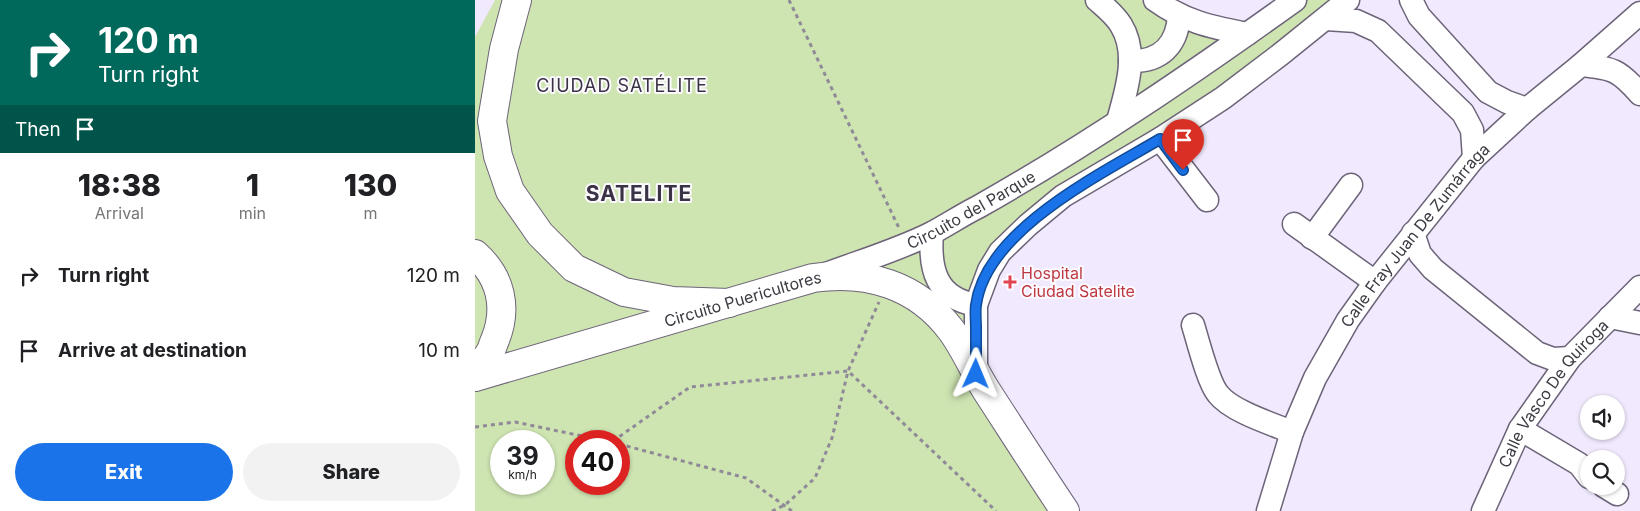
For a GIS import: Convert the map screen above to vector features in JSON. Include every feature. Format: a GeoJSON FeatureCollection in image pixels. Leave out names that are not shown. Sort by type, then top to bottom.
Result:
{"type":"FeatureCollection","features":[{"type":"Feature","properties":{"kind":"main road"},"geometry":{"type":"LineString","coordinates":[[517,0],[505,49],[492,121],[498,156],[511,191],[540,234],[574,268],[624,292],[673,301],[729,303]]}},
{"type":"Feature","properties":{"kind":"main road"},"geometry":{"type":"LineString","coordinates":[[475,254],[482,260],[496,282],[503,306],[500,328],[490,354],[475,368]]}},
{"type":"Feature","properties":{"kind":"main road","name":"Circuito Puericultores"},"geometry":{"type":"LineString","coordinates":[[475,377],[813,278],[851,276],[889,284],[917,298],[941,318],[952,331],[976,374],[1065,511]]}},
{"type":"Feature","properties":{"kind":"street"},"geometry":{"type":"LineString","coordinates":[[1097,0],[1113,14],[1122,26],[1128,40],[1130,61],[1127,88],[1119,121]]}},
{"type":"Feature","properties":{"kind":"street"},"geometry":{"type":"LineString","coordinates":[[1155,0],[1179,16],[1218,28],[1247,34]]}},
{"type":"Feature","properties":{"kind":"street","name":"Circuito del Parque"},"geometry":{"type":"LineString","coordinates":[[813,278],[907,244],[931,233],[1017,185],[1119,121],[1295,0]]}},
{"type":"Feature","properties":{"kind":"street"},"geometry":{"type":"LineString","coordinates":[[976,374],[976,304],[989,270],[1000,252],[1028,225],[1063,196],[1160,139],[1223,98],[1348,0]]}},
{"type":"Feature","properties":{"kind":"street"},"geometry":{"type":"LineString","coordinates":[[1411,0],[1419,16],[1488,92],[1507,102],[1527,109]]}},
{"type":"Feature","properties":{"kind":"street","name":"Calle Fray Juan De Zumárraga"},"geometry":{"type":"LineString","coordinates":[[1267,511],[1292,432],[1315,378],[1348,320],[1375,282],[1474,158],[1527,109],[1640,13]]}},
{"type":"Feature","properties":{"kind":"street"},"geometry":{"type":"LineString","coordinates":[[1130,61],[1152,59],[1166,49],[1176,34],[1179,16]]}},
{"type":"Feature","properties":{"kind":"street"},"geometry":{"type":"LineString","coordinates":[[1326,19],[1356,21],[1379,31],[1463,112],[1472,130],[1474,158]]}},
{"type":"Feature","properties":{"kind":"street"},"geometry":{"type":"LineString","coordinates":[[1581,65],[1606,68],[1625,77],[1640,94]]}},
{"type":"Feature","properties":{"kind":"street"},"geometry":{"type":"LineString","coordinates":[[1160,139],[1207,200]]}},
{"type":"Feature","properties":{"kind":"street"},"geometry":{"type":"LineString","coordinates":[[1312,238],[1351,185]]}},
{"type":"Feature","properties":{"kind":"street"},"geometry":{"type":"LineString","coordinates":[[1294,224],[1375,282]]}},
{"type":"Feature","properties":{"kind":"street"},"geometry":{"type":"LineString","coordinates":[[931,233],[931,262],[938,282],[952,296],[967,303],[976,304]]}},
{"type":"Feature","properties":{"kind":"street"},"geometry":{"type":"LineString","coordinates":[[1413,233],[1420,254],[1433,270],[1537,353],[1553,359],[1570,358]]}},
{"type":"Feature","properties":{"kind":"street","name":"Calle Vasco De Quiroga"},"geometry":{"type":"LineString","coordinates":[[1483,511],[1517,435],[1570,358],[1640,288]]}},
{"type":"Feature","properties":{"kind":"street"},"geometry":{"type":"LineString","coordinates":[[1610,317],[1640,323]]}},
{"type":"Feature","properties":{"kind":"street"},"geometry":{"type":"LineString","coordinates":[[1193,325],[1208,373],[1217,393],[1231,406],[1292,432]]}},
{"type":"Feature","properties":{"kind":"street"},"geometry":{"type":"LineString","coordinates":[[1517,435],[1573,475],[1580,476]]}},
{"type":"Feature","properties":{"kind":"path"},"geometry":{"type":"LineString","coordinates":[[789,0],[907,244]]}},
{"type":"Feature","properties":{"kind":"path"},"geometry":{"type":"LineString","coordinates":[[773,511],[785,505],[815,478],[831,438],[848,371],[889,284]]}},
{"type":"Feature","properties":{"kind":"path"},"geometry":{"type":"LineString","coordinates":[[629,430],[690,387],[848,371],[996,511]]}},
{"type":"Feature","properties":{"kind":"path"},"geometry":{"type":"LineString","coordinates":[[475,427],[515,422],[565,432]]}},
{"type":"Feature","properties":{"kind":"path"},"geometry":{"type":"LineString","coordinates":[[630,447],[746,478],[793,511]]}},
{"type":"Feature","properties":{"kind":"green space"},"geometry":{"type":"Polygon","coordinates":[[[495,0],[1141,0],[1245,39],[1298,0],[1359,0],[1348,10],[995,249],[973,375],[1055,511],[475,511],[475,37],[495,0]]]}},
{"type":"Feature","properties":{"kind":"place","name":"Hospital Ciudad Satelite"},"geometry":{"type":"Point","coordinates":[1010,282]}},
{"type":"Feature","properties":{"kind":"district","name":"CIUDAD SATÉLITE"},"geometry":{"type":"Point","coordinates":[622,86]}},
{"type":"Feature","properties":{"kind":"district","name":"SATELITE"},"geometry":{"type":"Point","coordinates":[639,194]}},
{"type":"Feature","properties":{"kind":"route"},"geometry":{"type":"LineString","coordinates":[[976,374],[976,304],[989,270],[1000,252],[1028,225],[1063,196],[1160,139],[1183,170]]}}]}
